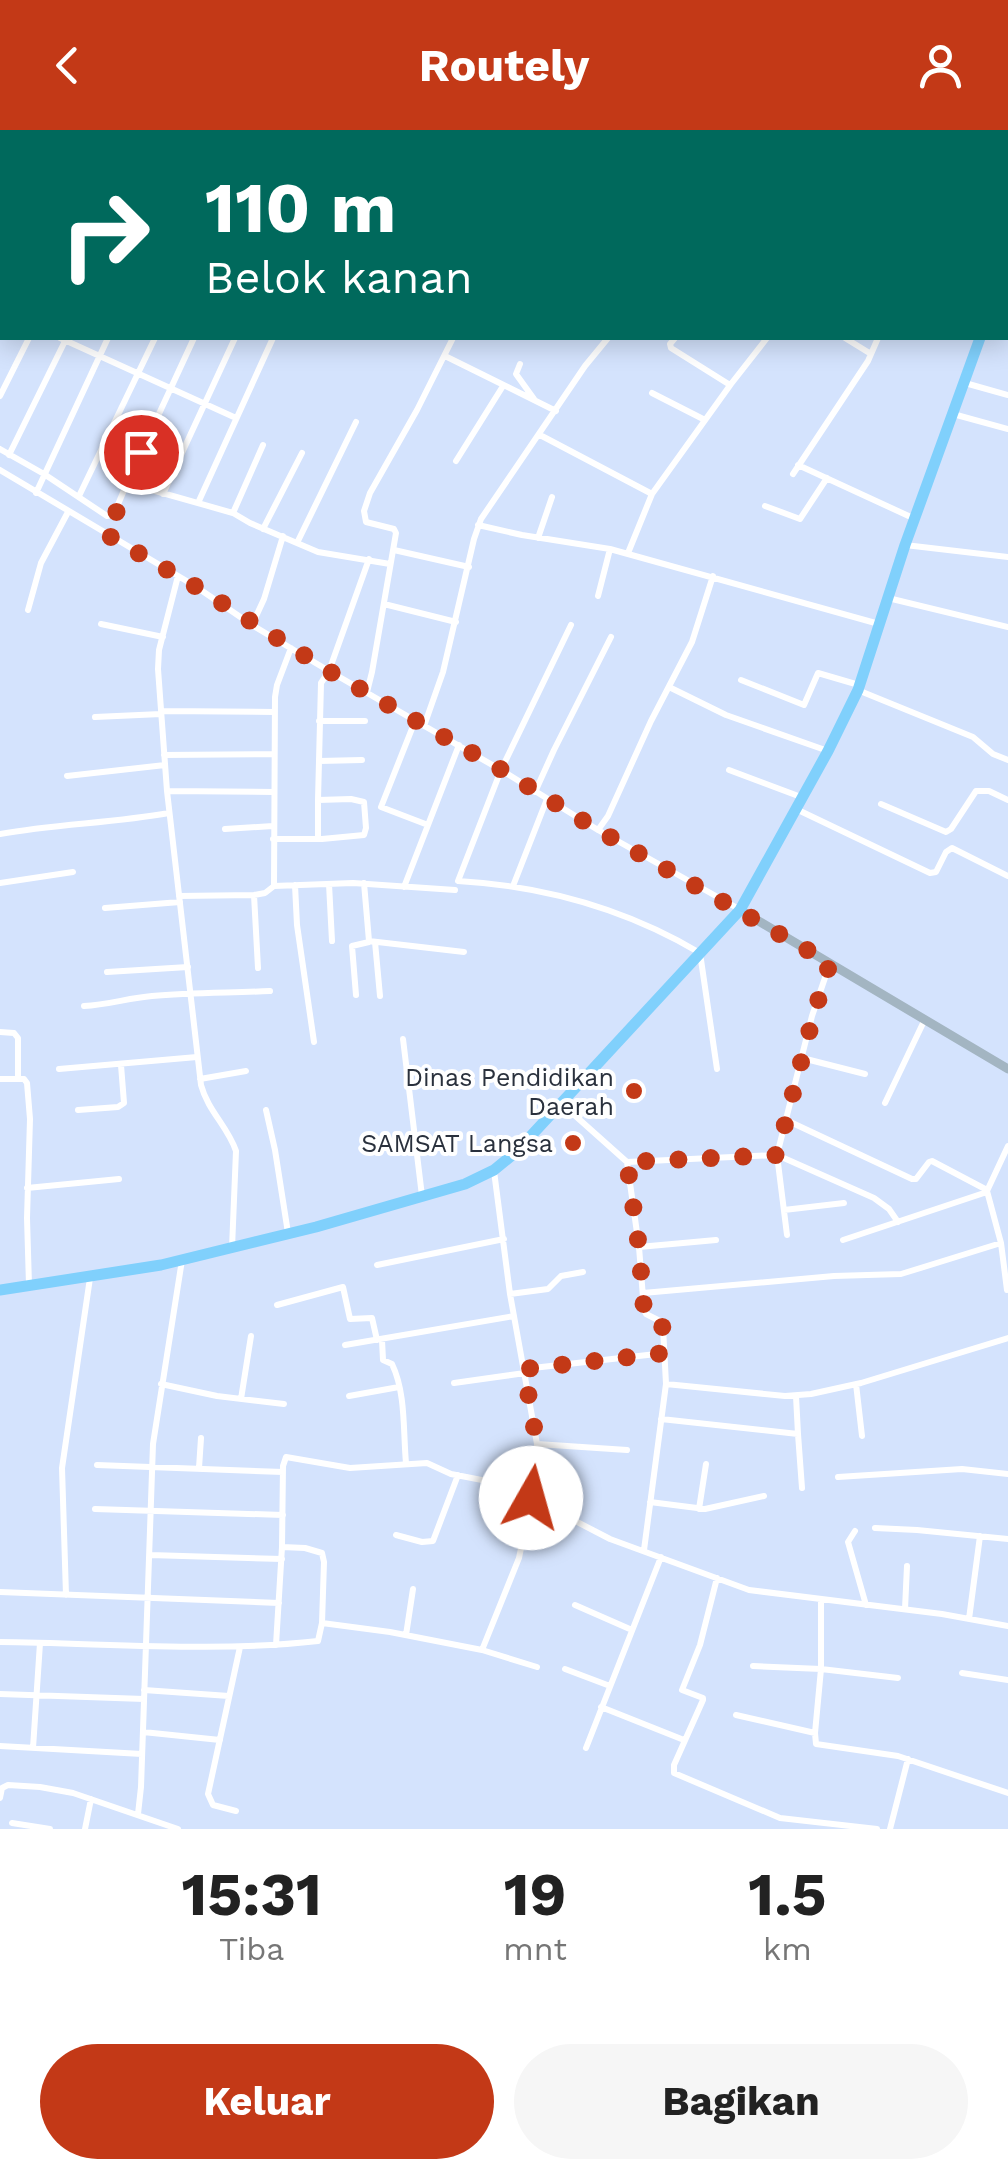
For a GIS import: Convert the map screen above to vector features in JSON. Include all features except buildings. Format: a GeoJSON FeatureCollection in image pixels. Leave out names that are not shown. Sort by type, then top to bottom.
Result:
{"type":"FeatureCollection","features":[{"type":"Feature","properties":{"kind":"highway"},"geometry":{"type":"LineString","coordinates":[[0,1290],[232,1249],[465,1184],[494,1170],[516,1152],[740,910],[859,688],[904,544],[979,340]]}},
{"type":"Feature","properties":{"kind":"street"},"geometry":{"type":"LineString","coordinates":[[0,396],[28,340]]}},
{"type":"Feature","properties":{"kind":"street"},"geometry":{"type":"LineString","coordinates":[[10,455],[63,340]]}},
{"type":"Feature","properties":{"kind":"street"},"geometry":{"type":"LineString","coordinates":[[68,340],[236,418]]}},
{"type":"Feature","properties":{"kind":"street"},"geometry":{"type":"LineString","coordinates":[[39,484],[107,340]]}},
{"type":"Feature","properties":{"kind":"street"},"geometry":{"type":"LineString","coordinates":[[79,496],[154,340]]}},
{"type":"Feature","properties":{"kind":"street"},"geometry":{"type":"LineString","coordinates":[[104,533],[193,340]]}},
{"type":"Feature","properties":{"kind":"street"},"geometry":{"type":"LineString","coordinates":[[164,494],[233,340]]}},
{"type":"Feature","properties":{"kind":"street"},"geometry":{"type":"LineString","coordinates":[[198,503],[272,340]]}},
{"type":"Feature","properties":{"kind":"street"},"geometry":{"type":"LineString","coordinates":[[367,692],[396,531],[366,522],[364,512],[452,340]]}},
{"type":"Feature","properties":{"kind":"street"},"geometry":{"type":"LineString","coordinates":[[426,719],[443,672],[478,525],[607,340]]}},
{"type":"Feature","properties":{"kind":"street"},"geometry":{"type":"LineString","coordinates":[[673,340],[672,348],[730,385]]}},
{"type":"Feature","properties":{"kind":"street"},"geometry":{"type":"LineString","coordinates":[[628,554],[652,494],[762,340]]}},
{"type":"Feature","properties":{"kind":"street"},"geometry":{"type":"LineString","coordinates":[[848,340],[871,354]]}},
{"type":"Feature","properties":{"kind":"street"},"geometry":{"type":"LineString","coordinates":[[793,474],[877,340]]}},
{"type":"Feature","properties":{"kind":"street"},"geometry":{"type":"LineString","coordinates":[[445,356],[556,410]]}},
{"type":"Feature","properties":{"kind":"street"},"geometry":{"type":"LineString","coordinates":[[520,364],[516,374],[534,400]]}},
{"type":"Feature","properties":{"kind":"street"},"geometry":{"type":"LineString","coordinates":[[963,382],[1008,395]]}},
{"type":"Feature","properties":{"kind":"street"},"geometry":{"type":"LineString","coordinates":[[456,461],[503,386]]}},
{"type":"Feature","properties":{"kind":"street"},"geometry":{"type":"LineString","coordinates":[[652,393],[705,420]]}},
{"type":"Feature","properties":{"kind":"street"},"geometry":{"type":"LineString","coordinates":[[952,414],[1008,429]]}},
{"type":"Feature","properties":{"kind":"street"},"geometry":{"type":"LineString","coordinates":[[296,544],[356,422]]}},
{"type":"Feature","properties":{"kind":"street"},"geometry":{"type":"LineString","coordinates":[[540,435],[652,494]]}},
{"type":"Feature","properties":{"kind":"street"},"geometry":{"type":"LineString","coordinates":[[232,513],[263,445]]}},
{"type":"Feature","properties":{"kind":"street"},"geometry":{"type":"LineString","coordinates":[[0,450],[10,455],[68,512],[178,576],[252,625],[415,721],[426,719],[459,745],[547,799],[1008,1068]]}},
{"type":"Feature","properties":{"kind":"street"},"geometry":{"type":"LineString","coordinates":[[264,529],[302,453]]}},
{"type":"Feature","properties":{"kind":"street"},"geometry":{"type":"LineString","coordinates":[[798,465],[914,519]]}},
{"type":"Feature","properties":{"kind":"street"},"geometry":{"type":"LineString","coordinates":[[0,470],[79,496],[108,516],[116,510]]}},
{"type":"Feature","properties":{"kind":"street"},"geometry":{"type":"LineString","coordinates":[[765,506],[800,519],[826,478]]}},
{"type":"Feature","properties":{"kind":"street"},"geometry":{"type":"LineString","coordinates":[[127,483],[232,513],[318,552],[390,564]]}},
{"type":"Feature","properties":{"kind":"street"},"geometry":{"type":"LineString","coordinates":[[538,538],[552,496]]}},
{"type":"Feature","properties":{"kind":"street"},"geometry":{"type":"LineString","coordinates":[[28,610],[41,563],[68,512]]}},
{"type":"Feature","properties":{"kind":"street"},"geometry":{"type":"LineString","coordinates":[[478,525],[610,548],[880,624]]}},
{"type":"Feature","properties":{"kind":"street"},"geometry":{"type":"LineString","coordinates":[[252,625],[283,536]]}},
{"type":"Feature","properties":{"kind":"street"},"geometry":{"type":"LineString","coordinates":[[904,544],[1008,557]]}},
{"type":"Feature","properties":{"kind":"street"},"geometry":{"type":"LineString","coordinates":[[598,596],[610,548]]}},
{"type":"Feature","properties":{"kind":"street"},"geometry":{"type":"LineString","coordinates":[[394,550],[469,567]]}},
{"type":"Feature","properties":{"kind":"street"},"geometry":{"type":"LineString","coordinates":[[318,839],[321,683],[329,671],[369,560]]}},
{"type":"Feature","properties":{"kind":"street"},"geometry":{"type":"LineString","coordinates":[[178,576],[158,660],[166,791],[200,1078],[209,1107],[231,1137],[236,1151],[232,1249]]}},
{"type":"Feature","properties":{"kind":"street"},"geometry":{"type":"LineString","coordinates":[[600,828],[692,642],[713,576]]}},
{"type":"Feature","properties":{"kind":"street"},"geometry":{"type":"LineString","coordinates":[[888,598],[1008,627]]}},
{"type":"Feature","properties":{"kind":"street"},"geometry":{"type":"LineString","coordinates":[[384,604],[456,622]]}},
{"type":"Feature","properties":{"kind":"street"},"geometry":{"type":"LineString","coordinates":[[101,624],[163,637]]}},
{"type":"Feature","properties":{"kind":"street"},"geometry":{"type":"LineString","coordinates":[[570,625],[502,768],[458,881],[569,897],[614,912],[700,953],[717,1069]]}},
{"type":"Feature","properties":{"kind":"street"},"geometry":{"type":"LineString","coordinates":[[536,790],[611,636]]}},
{"type":"Feature","properties":{"kind":"street"},"geometry":{"type":"LineString","coordinates":[[274,886],[275,712],[277,686],[291,648]]}},
{"type":"Feature","properties":{"kind":"street"},"geometry":{"type":"LineString","coordinates":[[742,680],[804,705],[818,673],[972,737],[993,754],[1008,760]]}},
{"type":"Feature","properties":{"kind":"street"},"geometry":{"type":"LineString","coordinates":[[669,686],[726,715],[828,751]]}},
{"type":"Feature","properties":{"kind":"street"},"geometry":{"type":"LineString","coordinates":[[94,717],[275,712]]}},
{"type":"Feature","properties":{"kind":"street"},"geometry":{"type":"LineString","coordinates":[[318,721],[365,721]]}},
{"type":"Feature","properties":{"kind":"street"},"geometry":{"type":"LineString","coordinates":[[415,721],[381,806],[428,825]]}},
{"type":"Feature","properties":{"kind":"street"},"geometry":{"type":"LineString","coordinates":[[404,887],[459,745]]}},
{"type":"Feature","properties":{"kind":"street"},"geometry":{"type":"LineString","coordinates":[[164,754],[274,754]]}},
{"type":"Feature","properties":{"kind":"street"},"geometry":{"type":"LineString","coordinates":[[318,761],[362,760]]}},
{"type":"Feature","properties":{"kind":"street"},"geometry":{"type":"LineString","coordinates":[[67,776],[165,764]]}},
{"type":"Feature","properties":{"kind":"street"},"geometry":{"type":"LineString","coordinates":[[728,770],[930,873],[936,872],[952,848],[1008,876]]}},
{"type":"Feature","properties":{"kind":"street"},"geometry":{"type":"LineString","coordinates":[[166,791],[274,792]]}},
{"type":"Feature","properties":{"kind":"street"},"geometry":{"type":"LineString","coordinates":[[881,804],[946,832],[976,791],[988,791],[1008,800]]}},
{"type":"Feature","properties":{"kind":"street"},"geometry":{"type":"LineString","coordinates":[[513,886],[547,799]]}},
{"type":"Feature","properties":{"kind":"street"},"geometry":{"type":"LineString","coordinates":[[274,839],[362,835],[366,828],[362,800],[318,800]]}},
{"type":"Feature","properties":{"kind":"street"},"geometry":{"type":"LineString","coordinates":[[0,834],[169,813]]}},
{"type":"Feature","properties":{"kind":"street"},"geometry":{"type":"LineString","coordinates":[[224,829],[273,826]]}},
{"type":"Feature","properties":{"kind":"street"},"geometry":{"type":"LineString","coordinates":[[0,883],[73,872]]}},
{"type":"Feature","properties":{"kind":"street"},"geometry":{"type":"LineString","coordinates":[[329,884],[332,941]]}},
{"type":"Feature","properties":{"kind":"street"},"geometry":{"type":"LineString","coordinates":[[105,908],[254,895],[274,886],[364,884],[455,890]]}},
{"type":"Feature","properties":{"kind":"street"},"geometry":{"type":"LineString","coordinates":[[364,884],[367,935],[373,942],[380,996]]}},
{"type":"Feature","properties":{"kind":"street"},"geometry":{"type":"LineString","coordinates":[[295,885],[314,1042]]}},
{"type":"Feature","properties":{"kind":"street"},"geometry":{"type":"LineString","coordinates":[[254,895],[258,968]]}},
{"type":"Feature","properties":{"kind":"street"},"geometry":{"type":"LineString","coordinates":[[356,995],[352,946],[373,942],[464,952]]}},
{"type":"Feature","properties":{"kind":"street"},"geometry":{"type":"LineString","coordinates":[[787,1235],[777,1155],[812,1016],[830,963]]}},
{"type":"Feature","properties":{"kind":"street"},"geometry":{"type":"LineString","coordinates":[[107,972],[188,967]]}},
{"type":"Feature","properties":{"kind":"street"},"geometry":{"type":"LineString","coordinates":[[84,1006],[134,998],[270,991]]}},
{"type":"Feature","properties":{"kind":"street"},"geometry":{"type":"LineString","coordinates":[[885,1103],[925,1019]]}},
{"type":"Feature","properties":{"kind":"street"},"geometry":{"type":"LineString","coordinates":[[0,1032],[14,1033],[18,1038],[18,1078]]}},
{"type":"Feature","properties":{"kind":"street"},"geometry":{"type":"LineString","coordinates":[[403,1039],[422,1197]]}},
{"type":"Feature","properties":{"kind":"street"},"geometry":{"type":"LineString","coordinates":[[59,1069],[197,1057]]}},
{"type":"Feature","properties":{"kind":"street"},"geometry":{"type":"LineString","coordinates":[[802,1058],[865,1074]]}},
{"type":"Feature","properties":{"kind":"street"},"geometry":{"type":"LineString","coordinates":[[78,1110],[118,1107],[124,1103],[121,1065]]}},
{"type":"Feature","properties":{"kind":"street"},"geometry":{"type":"LineString","coordinates":[[200,1078],[246,1072]]}},
{"type":"Feature","properties":{"kind":"street"},"geometry":{"type":"LineString","coordinates":[[0,1079],[24,1078],[27,1083],[29,1286]]}},
{"type":"Feature","properties":{"kind":"street"},"geometry":{"type":"LineString","coordinates":[[561,1104],[627,1162],[646,1314],[663,1327],[666,1384],[644,1550]]}},
{"type":"Feature","properties":{"kind":"street"},"geometry":{"type":"LineString","coordinates":[[266,1110],[288,1234]]}},
{"type":"Feature","properties":{"kind":"street"},"geometry":{"type":"LineString","coordinates":[[786,1120],[912,1179],[932,1161],[987,1191]]}},
{"type":"Feature","properties":{"kind":"street"},"geometry":{"type":"LineString","coordinates":[[1007,1290],[1001,1243],[987,1191],[1008,1146]]}},
{"type":"Feature","properties":{"kind":"street"},"geometry":{"type":"LineString","coordinates":[[627,1162],[777,1155],[874,1198],[890,1208],[898,1222]]}},
{"type":"Feature","properties":{"kind":"street"},"geometry":{"type":"LineString","coordinates":[[482,1650],[518,1558],[532,1494],[537,1444],[510,1294],[494,1170]]}},
{"type":"Feature","properties":{"kind":"street"},"geometry":{"type":"LineString","coordinates":[[27,1188],[119,1179]]}},
{"type":"Feature","properties":{"kind":"street"},"geometry":{"type":"LineString","coordinates":[[843,1240],[987,1191]]}},
{"type":"Feature","properties":{"kind":"street"},"geometry":{"type":"LineString","coordinates":[[784,1210],[844,1203]]}},
{"type":"Feature","properties":{"kind":"street"},"geometry":{"type":"LineString","coordinates":[[998,1234],[1008,1235]]}},
{"type":"Feature","properties":{"kind":"street"},"geometry":{"type":"LineString","coordinates":[[377,1265],[504,1239]]}},
{"type":"Feature","properties":{"kind":"street"},"geometry":{"type":"LineString","coordinates":[[639,1247],[716,1240]]}},
{"type":"Feature","properties":{"kind":"street"},"geometry":{"type":"LineString","coordinates":[[643,1294],[834,1276],[900,1274],[1001,1243]]}},
{"type":"Feature","properties":{"kind":"street"},"geometry":{"type":"LineString","coordinates":[[138,1814],[152,1468],[161,1384],[182,1260]]}},
{"type":"Feature","properties":{"kind":"street"},"geometry":{"type":"LineString","coordinates":[[510,1294],[548,1289],[561,1276],[584,1272]]}},
{"type":"Feature","properties":{"kind":"street"},"geometry":{"type":"LineString","coordinates":[[66,1595],[62,1468],[90,1277]]}},
{"type":"Feature","properties":{"kind":"street"},"geometry":{"type":"LineString","coordinates":[[276,1305],[343,1287],[350,1319],[372,1318],[383,1360],[393,1365],[399,1387],[406,1463]]}},
{"type":"Feature","properties":{"kind":"street"},"geometry":{"type":"LineString","coordinates":[[345,1346],[514,1316]]}},
{"type":"Feature","properties":{"kind":"street"},"geometry":{"type":"LineString","coordinates":[[240,1400],[251,1336]]}},
{"type":"Feature","properties":{"kind":"street"},"geometry":{"type":"LineString","coordinates":[[666,1384],[796,1396],[856,1384],[1008,1338]]}},
{"type":"Feature","properties":{"kind":"street"},"geometry":{"type":"LineString","coordinates":[[454,1383],[665,1353]]}},
{"type":"Feature","properties":{"kind":"street"},"geometry":{"type":"LineString","coordinates":[[161,1384],[240,1400],[284,1404]]}},
{"type":"Feature","properties":{"kind":"street"},"geometry":{"type":"LineString","coordinates":[[856,1384],[862,1436]]}},
{"type":"Feature","properties":{"kind":"street"},"geometry":{"type":"LineString","coordinates":[[349,1396],[399,1387]]}},
{"type":"Feature","properties":{"kind":"street"},"geometry":{"type":"LineString","coordinates":[[796,1396],[802,1488]]}},
{"type":"Feature","properties":{"kind":"street"},"geometry":{"type":"LineString","coordinates":[[661,1419],[798,1434]]}},
{"type":"Feature","properties":{"kind":"street"},"geometry":{"type":"LineString","coordinates":[[200,1468],[201,1438]]}},
{"type":"Feature","properties":{"kind":"street"},"geometry":{"type":"LineString","coordinates":[[537,1444],[627,1450]]}},
{"type":"Feature","properties":{"kind":"street"},"geometry":{"type":"LineString","coordinates":[[276,1645],[282,1559],[282,1472],[288,1456],[350,1468],[432,1464],[447,1472],[532,1494],[610,1539],[749,1590],[1008,1626]]}},
{"type":"Feature","properties":{"kind":"street"},"geometry":{"type":"LineString","coordinates":[[699,1510],[706,1464]]}},
{"type":"Feature","properties":{"kind":"street"},"geometry":{"type":"LineString","coordinates":[[97,1465],[282,1472]]}},
{"type":"Feature","properties":{"kind":"street"},"geometry":{"type":"LineString","coordinates":[[838,1477],[962,1469],[1008,1474]]}},
{"type":"Feature","properties":{"kind":"street"},"geometry":{"type":"LineString","coordinates":[[396,1535],[432,1541],[458,1475]]}},
{"type":"Feature","properties":{"kind":"street"},"geometry":{"type":"LineString","coordinates":[[650,1502],[699,1510],[764,1496]]}},
{"type":"Feature","properties":{"kind":"street"},"geometry":{"type":"LineString","coordinates":[[95,1509],[283,1515]]}},
{"type":"Feature","properties":{"kind":"street"},"geometry":{"type":"LineString","coordinates":[[875,1528],[1008,1539]]}},
{"type":"Feature","properties":{"kind":"street"},"geometry":{"type":"LineString","coordinates":[[855,1530],[848,1542],[866,1605]]}},
{"type":"Feature","properties":{"kind":"street"},"geometry":{"type":"LineString","coordinates":[[969,1619],[980,1536]]}},
{"type":"Feature","properties":{"kind":"street"},"geometry":{"type":"LineString","coordinates":[[0,1642],[146,1647],[318,1642],[323,1554],[282,1547]]}},
{"type":"Feature","properties":{"kind":"street"},"geometry":{"type":"LineString","coordinates":[[150,1555],[282,1559]]}},
{"type":"Feature","properties":{"kind":"street"},"geometry":{"type":"LineString","coordinates":[[586,1748],[660,1557]]}},
{"type":"Feature","properties":{"kind":"street"},"geometry":{"type":"LineString","coordinates":[[904,1609],[907,1566]]}},
{"type":"Feature","properties":{"kind":"street"},"geometry":{"type":"LineString","coordinates":[[717,1578],[700,1645],[682,1690],[703,1698],[674,1773],[780,1818],[876,1829]]}},
{"type":"Feature","properties":{"kind":"street"},"geometry":{"type":"LineString","coordinates":[[406,1635],[413,1590]]}},
{"type":"Feature","properties":{"kind":"street"},"geometry":{"type":"LineString","coordinates":[[0,1592],[279,1603]]}},
{"type":"Feature","properties":{"kind":"street"},"geometry":{"type":"LineString","coordinates":[[822,1600],[815,1734],[818,1746],[908,1759],[1008,1793]]}},
{"type":"Feature","properties":{"kind":"street"},"geometry":{"type":"LineString","coordinates":[[575,1605],[632,1630]]}},
{"type":"Feature","properties":{"kind":"street"},"geometry":{"type":"LineString","coordinates":[[322,1623],[482,1650],[536,1667]]}},
{"type":"Feature","properties":{"kind":"street"},"geometry":{"type":"LineString","coordinates":[[33,1748],[40,1642]]}},
{"type":"Feature","properties":{"kind":"street"},"geometry":{"type":"LineString","coordinates":[[236,1811],[213,1805],[208,1798],[240,1646]]}},
{"type":"Feature","properties":{"kind":"street"},"geometry":{"type":"LineString","coordinates":[[753,1666],[898,1678]]}},
{"type":"Feature","properties":{"kind":"street"},"geometry":{"type":"LineString","coordinates":[[565,1669],[610,1686]]}},
{"type":"Feature","properties":{"kind":"street"},"geometry":{"type":"LineString","coordinates":[[962,1673],[1008,1680]]}},
{"type":"Feature","properties":{"kind":"street"},"geometry":{"type":"LineString","coordinates":[[144,1690],[229,1696]]}},
{"type":"Feature","properties":{"kind":"street"},"geometry":{"type":"LineString","coordinates":[[0,1694],[144,1700]]}},
{"type":"Feature","properties":{"kind":"street"},"geometry":{"type":"LineString","coordinates":[[602,1707],[684,1740]]}},
{"type":"Feature","properties":{"kind":"street"},"geometry":{"type":"LineString","coordinates":[[736,1714],[815,1734]]}},
{"type":"Feature","properties":{"kind":"street"},"geometry":{"type":"LineString","coordinates":[[142,1732],[220,1740]]}},
{"type":"Feature","properties":{"kind":"street"},"geometry":{"type":"LineString","coordinates":[[0,1746],[142,1754]]}},
{"type":"Feature","properties":{"kind":"street"},"geometry":{"type":"LineString","coordinates":[[890,1829],[908,1759]]}},
{"type":"Feature","properties":{"kind":"street"},"geometry":{"type":"LineString","coordinates":[[0,1798],[3,1787],[8,1785],[54,1790],[178,1829]]}},
{"type":"Feature","properties":{"kind":"street"},"geometry":{"type":"LineString","coordinates":[[85,1829],[91,1799]]}},
{"type":"Feature","properties":{"kind":"street"},"geometry":{"type":"LineString","coordinates":[[12,1823],[50,1829]]}},
{"type":"Feature","properties":{"kind":"place","name":"Dinas Pendidikan Daerah"},"geometry":{"type":"Point","coordinates":[634,1091]}},
{"type":"Feature","properties":{"kind":"place","name":"SAMSAT Langsa"},"geometry":{"type":"Point","coordinates":[573,1143]}},
{"type":"Feature","properties":{"kind":"route"},"geometry":{"type":"LineString","coordinates":[[141,452],[104,533],[329,671],[830,963],[812,1016],[777,1155],[627,1162],[644,1310],[662,1324],[665,1353],[524,1369],[537,1444],[531,1498]]}}]}
